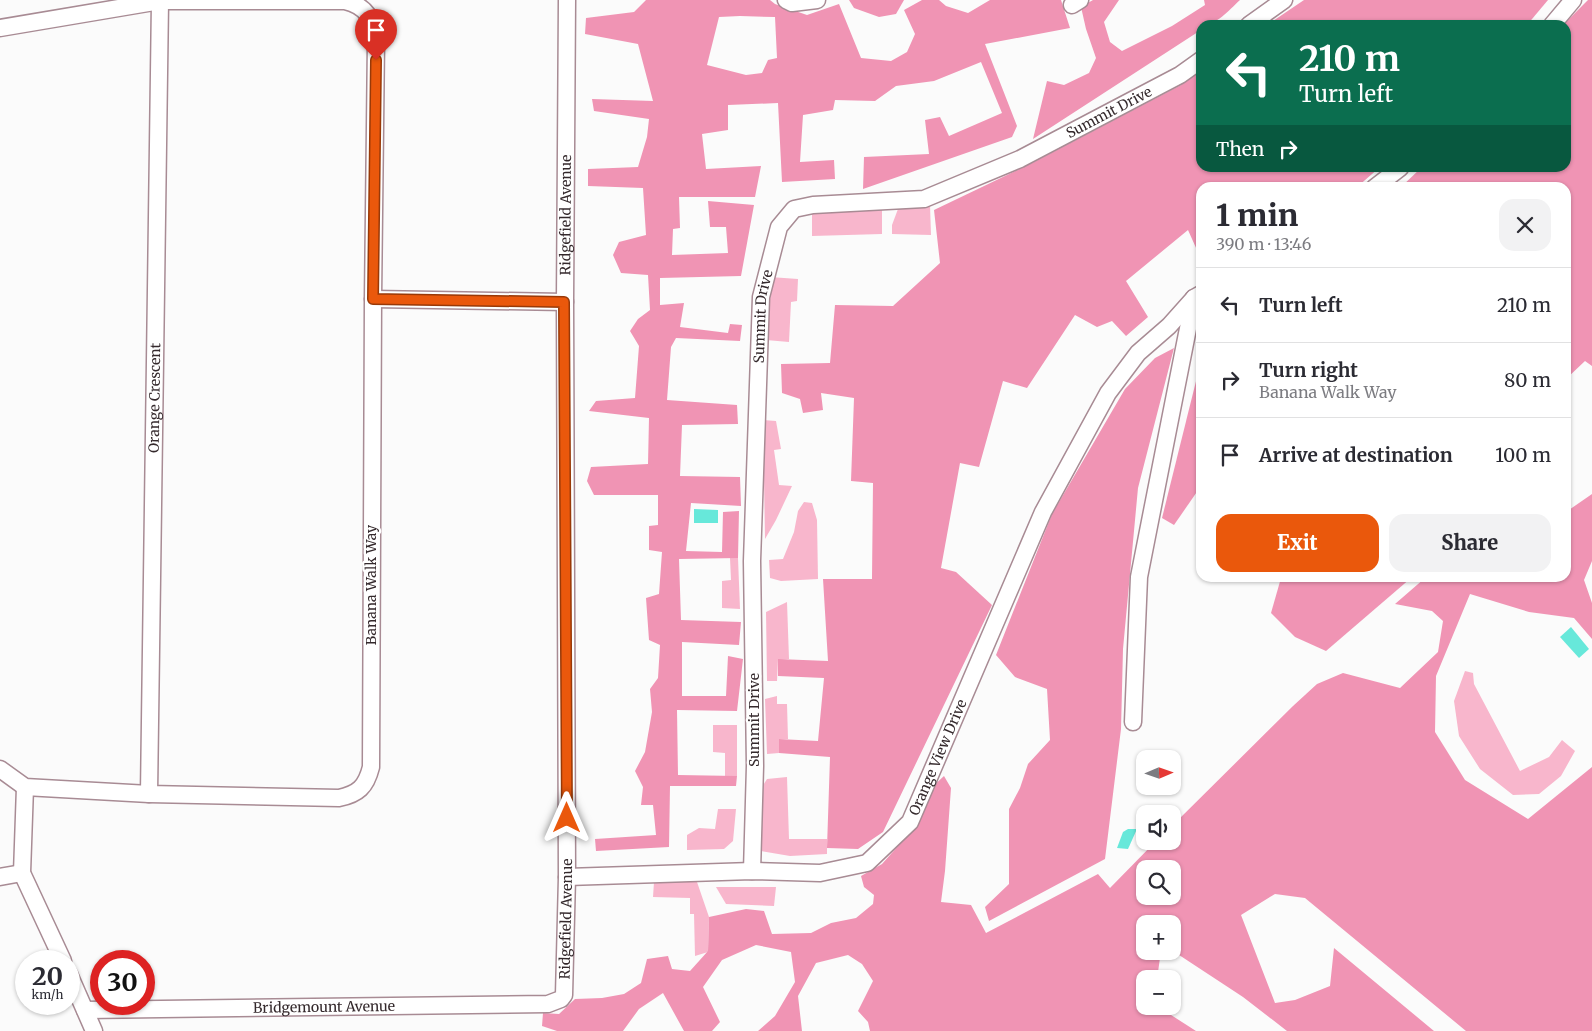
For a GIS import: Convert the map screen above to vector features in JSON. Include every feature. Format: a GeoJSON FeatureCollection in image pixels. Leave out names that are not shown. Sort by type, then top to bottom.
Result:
{"type":"FeatureCollection","features":[{"type":"Feature","properties":{"kind":"street","name":"Ridgefield Avenue"},"geometry":{"type":"LineString","coordinates":[[561,999],[565,990],[567,877],[564,302],[567,0]]}},
{"type":"Feature","properties":{"kind":"street"},"geometry":{"type":"LineString","coordinates":[[786,0],[792,3],[817,0]]}},
{"type":"Feature","properties":{"kind":"street"},"geometry":{"type":"LineString","coordinates":[[1256,20],[1284,0]]}},
{"type":"Feature","properties":{"kind":"street"},"geometry":{"type":"LineString","coordinates":[[1556,20],[1573,0]]}},
{"type":"Feature","properties":{"kind":"street"},"geometry":{"type":"LineString","coordinates":[[0,28],[160,1]]}},
{"type":"Feature","properties":{"kind":"street","name":"Banana Walk Way"},"geometry":{"type":"LineString","coordinates":[[25,787],[149,794],[339,798],[350,796],[360,789],[368,779],[371,757],[376,40],[372,23],[367,12],[356,4],[345,1],[160,1]]}},
{"type":"Feature","properties":{"kind":"street","name":"Orange Crescent"},"geometry":{"type":"LineString","coordinates":[[149,794],[160,1]]}},
{"type":"Feature","properties":{"kind":"street","name":"Summit Drive"},"geometry":{"type":"LineString","coordinates":[[752,871],[755,766],[752,562],[761,297],[779,227],[794,209],[813,205],[924,199],[1020,159],[1180,75],[1196,64]]}},
{"type":"Feature","properties":{"kind":"street"},"geometry":{"type":"LineString","coordinates":[[1382,182],[1395,172]]}},
{"type":"Feature","properties":{"kind":"street","name":"Orange View Drive"},"geometry":{"type":"LineString","coordinates":[[567,877],[752,871],[820,874],[867,863],[910,822],[1043,512],[1108,393],[1138,353],[1169,326],[1196,298]]}},
{"type":"Feature","properties":{"kind":"street"},"geometry":{"type":"LineString","coordinates":[[373,299],[564,302]]}},
{"type":"Feature","properties":{"kind":"street"},"geometry":{"type":"LineString","coordinates":[[1133,722],[1139,577],[1196,306]]}},
{"type":"Feature","properties":{"kind":"street"},"geometry":{"type":"LineString","coordinates":[[0,769],[25,787],[22,873],[58,950]]}},
{"type":"Feature","properties":{"kind":"street"},"geometry":{"type":"LineString","coordinates":[[0,877],[22,873]]}},
{"type":"Feature","properties":{"kind":"street","name":"Bridgemount Avenue"},"geometry":{"type":"LineString","coordinates":[[84,1010],[548,1004],[561,999]]}},
{"type":"Feature","properties":{"kind":"street"},"geometry":{"type":"LineString","coordinates":[[80,1000],[94,1031]]}},
{"type":"Feature","properties":{"kind":"shaded area"},"geometry":{"type":"Polygon","coordinates":[[[646,0],[770,0],[775,4],[807,15],[839,4],[861,58],[891,61],[907,52],[915,34],[904,10],[922,0],[939,0],[946,6],[968,13],[990,0],[1061,0],[1070,28],[985,44],[1017,126],[1012,137],[863,189],[864,157],[929,154],[925,120],[940,117],[949,136],[1002,113],[981,62],[934,81],[896,86],[875,101],[835,100],[833,110],[803,115],[800,162],[834,160],[835,179],[782,182],[778,103],[728,105],[728,130],[702,134],[706,169],[761,166],[755,197],[679,197],[680,228],[673,229],[672,255],[728,253],[726,227],[710,227],[708,201],[754,205],[741,276],[660,278],[660,305],[684,303],[680,327],[728,333],[730,324],[742,325],[740,341],[676,338],[671,347],[667,400],[737,405],[738,424],[682,425],[680,476],[740,477],[741,506],[691,503],[686,551],[722,552],[723,512],[739,511],[738,558],[679,559],[681,620],[741,622],[739,645],[682,642],[682,696],[726,696],[728,656],[743,659],[737,711],[677,710],[678,775],[737,776],[736,786],[670,786],[669,847],[596,851],[595,839],[656,835],[653,805],[641,805],[643,787],[635,771],[645,752],[652,712],[650,689],[658,678],[660,645],[649,640],[646,598],[659,594],[662,552],[649,550],[649,526],[658,525],[658,495],[594,495],[587,481],[591,467],[648,464],[649,418],[589,411],[596,401],[635,398],[639,346],[630,331],[638,319],[650,310],[648,275],[621,273],[613,255],[619,242],[646,235],[643,188],[588,186],[588,169],[638,167],[647,137],[649,119],[594,111],[592,99],[653,101],[638,44],[585,34],[586,18],[634,12],[646,0]],[[719,17],[707,65],[746,75],[762,73],[768,60],[777,58],[775,17],[719,17]]]}},
{"type":"Feature","properties":{"kind":"shaded area"},"geometry":{"type":"Polygon","coordinates":[[[849,0],[904,0],[896,14],[879,17],[854,8],[849,0]]]}},
{"type":"Feature","properties":{"kind":"shaded area"},"geometry":{"type":"Polygon","coordinates":[[[1093,0],[1119,0],[1104,22],[1110,42],[1122,51],[1172,26],[1205,5],[1204,0],[1240,0],[1217,20],[1196,20],[1196,33],[1033,139],[1047,81],[1064,85],[1089,73],[1096,58],[1081,7],[1093,0]]]}},
{"type":"Feature","properties":{"kind":"shaded area"},"geometry":{"type":"Polygon","coordinates":[[[1304,0],[1548,0],[1531,20],[1274,20],[1304,0]]]}},
{"type":"Feature","properties":{"kind":"shaded area"},"geometry":{"type":"Polygon","coordinates":[[[1588,0],[1592,0],[1592,366],[1585,361],[1571,374],[1571,182],[1406,182],[1417,172],[1571,172],[1571,20],[1568,20],[1588,0]]]}},
{"type":"Feature","properties":{"kind":"shaded area"},"geometry":{"type":"Polygon","coordinates":[[[1196,74],[1196,172],[1374,172],[1363,182],[1196,182],[1196,248],[1188,230],[1126,281],[1148,317],[1126,336],[1112,321],[1097,327],[1075,315],[1027,388],[1003,381],[979,467],[960,463],[941,568],[956,572],[992,605],[883,832],[858,849],[827,848],[830,757],[779,753],[779,739],[818,741],[824,678],[778,676],[778,659],[828,661],[823,579],[872,579],[873,483],[851,481],[854,398],[821,393],[823,410],[803,413],[800,399],[782,393],[781,364],[830,363],[835,305],[893,306],[940,263],[934,210],[1034,162],[1181,85],[1196,74]]]}},
{"type":"Feature","properties":{"kind":"shaded area"},"geometry":{"type":"Polygon","coordinates":[[[930,205],[931,235],[892,234],[892,225],[898,209],[930,205]]]}},
{"type":"Feature","properties":{"kind":"shaded area"},"geometry":{"type":"Polygon","coordinates":[[[882,207],[882,234],[812,236],[812,209],[882,207]]]}},
{"type":"Feature","properties":{"kind":"shaded area"},"geometry":{"type":"Polygon","coordinates":[[[770,277],[798,279],[797,301],[791,302],[789,342],[766,340],[770,277]]]}},
{"type":"Feature","properties":{"kind":"shaded area"},"geometry":{"type":"Polygon","coordinates":[[[1174,348],[1138,488],[1123,649],[1121,729],[1105,859],[989,921],[985,907],[1009,884],[1009,809],[1020,788],[1028,764],[1050,740],[1047,689],[1015,677],[996,655],[1052,514],[1125,389],[1155,358],[1174,348]]]}},
{"type":"Feature","properties":{"kind":"shaded area"},"geometry":{"type":"Polygon","coordinates":[[[1196,381],[1196,493],[1174,525],[1162,518],[1196,381]]]}},
{"type":"Feature","properties":{"kind":"shaded area"},"geometry":{"type":"Polygon","coordinates":[[[763,420],[776,421],[781,449],[774,450],[779,485],[792,486],[765,539],[763,420]]]}},
{"type":"Feature","properties":{"kind":"shaded area"},"geometry":{"type":"Polygon","coordinates":[[[1592,494],[1592,561],[1584,580],[1592,603],[1592,639],[1574,618],[1529,612],[1470,594],[1436,676],[1435,732],[1465,780],[1528,819],[1592,767],[1592,1031],[1466,1031],[1305,898],[1275,894],[1241,915],[1275,1003],[1295,1000],[1330,986],[1334,948],[1434,1031],[1287,1031],[1243,997],[1181,956],[1181,915],[1136,915],[1136,960],[1160,960],[1158,970],[1136,970],[1136,1015],[1171,1015],[1196,1031],[870,1031],[868,1022],[858,1011],[873,981],[862,964],[848,955],[816,963],[798,996],[802,1031],[758,1031],[775,1016],[795,982],[791,952],[756,945],[722,960],[703,987],[720,1022],[712,1031],[684,1031],[663,993],[639,1009],[623,1031],[557,1031],[542,1026],[543,1013],[559,1014],[575,999],[602,998],[624,994],[641,983],[647,959],[668,956],[672,969],[690,971],[708,951],[709,917],[746,909],[764,911],[772,934],[811,933],[831,923],[856,918],[873,904],[874,895],[864,887],[861,876],[882,864],[915,827],[931,788],[944,776],[951,788],[941,902],[971,905],[986,933],[1098,874],[1110,888],[1136,861],[1136,905],[1181,905],[1181,860],[1137,860],[1147,850],[1181,850],[1181,817],[1317,684],[1343,673],[1400,688],[1438,652],[1443,621],[1432,611],[1395,604],[1420,582],[1571,582],[1571,509],[1592,494]]]}},
{"type":"Feature","properties":{"kind":"shaded area"},"geometry":{"type":"Polygon","coordinates":[[[804,502],[812,503],[817,520],[818,579],[781,581],[770,578],[769,560],[783,559],[794,532],[798,511],[804,502]]]}},
{"type":"Feature","properties":{"kind":"shaded area"},"geometry":{"type":"Polygon","coordinates":[[[730,558],[738,558],[740,609],[722,608],[722,581],[731,580],[730,558]]]}},
{"type":"Feature","properties":{"kind":"shaded area"},"geometry":{"type":"Polygon","coordinates":[[[1280,582],[1406,582],[1326,651],[1295,637],[1271,613],[1280,582]]]}},
{"type":"Feature","properties":{"kind":"shaded area"},"geometry":{"type":"Polygon","coordinates":[[[787,602],[789,659],[778,660],[777,681],[767,681],[766,612],[787,602]]]}},
{"type":"Feature","properties":{"kind":"shaded area"},"geometry":{"type":"Polygon","coordinates":[[[1465,671],[1473,673],[1474,684],[1520,771],[1549,757],[1562,740],[1575,751],[1561,776],[1539,794],[1513,795],[1480,769],[1459,736],[1454,701],[1465,671]]]}},
{"type":"Feature","properties":{"kind":"shaded area"},"geometry":{"type":"Polygon","coordinates":[[[777,696],[777,704],[787,704],[788,739],[779,739],[779,753],[767,754],[765,699],[777,696]]]}},
{"type":"Feature","properties":{"kind":"shaded area"},"geometry":{"type":"Polygon","coordinates":[[[713,725],[737,725],[737,776],[725,776],[725,753],[713,752],[713,725]]]}},
{"type":"Feature","properties":{"kind":"shaded area"},"geometry":{"type":"Polygon","coordinates":[[[787,777],[789,839],[827,839],[827,854],[790,856],[761,851],[762,787],[767,779],[787,777]]]}},
{"type":"Feature","properties":{"kind":"shaded area"},"geometry":{"type":"Polygon","coordinates":[[[718,809],[736,809],[733,841],[724,849],[687,850],[687,835],[699,828],[715,829],[718,809]]]}},
{"type":"Feature","properties":{"kind":"shaded area"},"geometry":{"type":"Polygon","coordinates":[[[654,882],[697,882],[709,917],[708,952],[695,956],[694,914],[690,914],[690,898],[653,897],[654,882]]]}},
{"type":"Feature","properties":{"kind":"shaded area"},"geometry":{"type":"Polygon","coordinates":[[[716,887],[776,887],[774,906],[726,904],[716,887]]]}},
{"type":"Feature","properties":{"kind":"water"},"geometry":{"type":"Polygon","coordinates":[[[694,509],[718,510],[718,523],[694,523],[694,509]]]}},
{"type":"Feature","properties":{"kind":"water"},"geometry":{"type":"Polygon","coordinates":[[[1571,627],[1589,649],[1579,658],[1560,637],[1571,627]]]}},
{"type":"Feature","properties":{"kind":"water"},"geometry":{"type":"Polygon","coordinates":[[[1128,829],[1136,829],[1128,849],[1117,848],[1123,832],[1128,829]]]}},
{"type":"Feature","properties":{"kind":"route"},"geometry":{"type":"LineString","coordinates":[[376,60],[373,299],[564,302],[567,818]]}}]}
